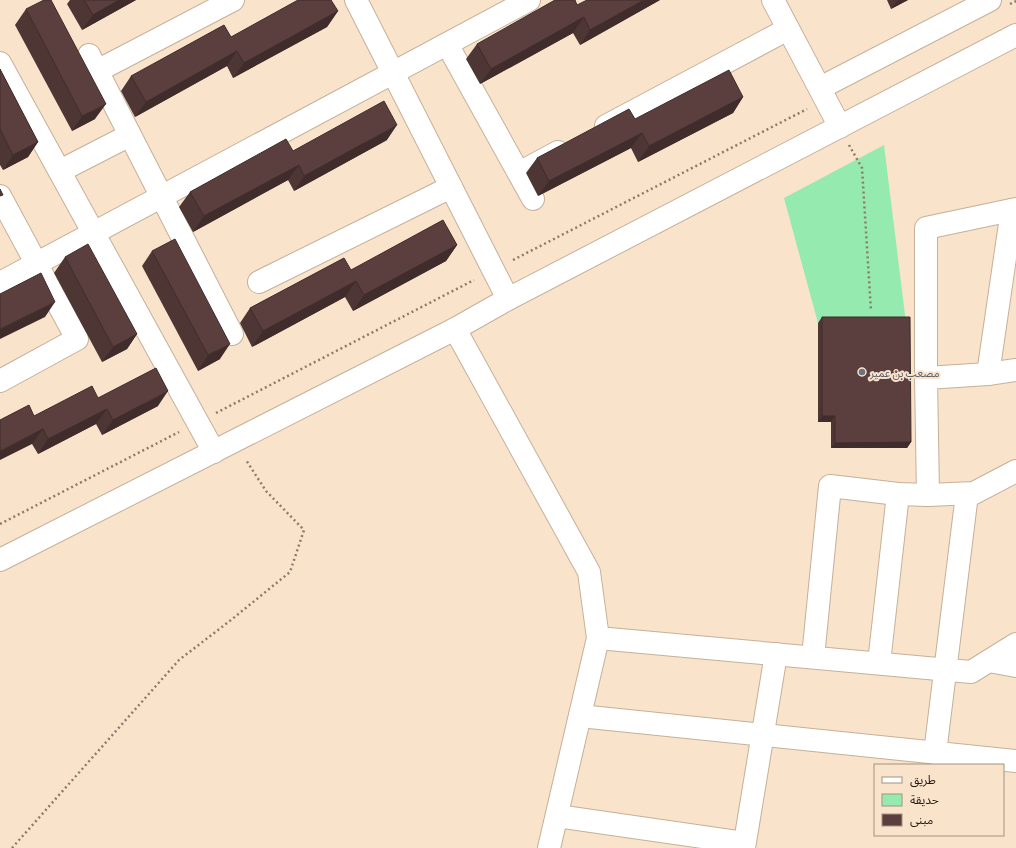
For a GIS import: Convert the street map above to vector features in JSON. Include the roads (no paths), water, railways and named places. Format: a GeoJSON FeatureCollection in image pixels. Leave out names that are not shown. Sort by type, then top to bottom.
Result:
{"type":"FeatureCollection","features":[{"type":"Feature","properties":{"kind":"street"},"geometry":{"type":"LineString","coordinates":[[232,334],[93,63],[233,0]]}},
{"type":"Feature","properties":{"kind":"street"},"geometry":{"type":"LineString","coordinates":[[356,0],[508,299]]}},
{"type":"Feature","properties":{"kind":"street"},"geometry":{"type":"LineString","coordinates":[[0,283],[529,0]]}},
{"type":"Feature","properties":{"kind":"street"},"geometry":{"type":"LineString","coordinates":[[773,0],[840,127]]}},
{"type":"Feature","properties":{"kind":"street"},"geometry":{"type":"LineString","coordinates":[[820,88],[990,0]]}},
{"type":"Feature","properties":{"kind":"street"},"geometry":{"type":"LineString","coordinates":[[518,173],[788,29]]}},
{"type":"Feature","properties":{"kind":"street"},"geometry":{"type":"LineString","coordinates":[[0,560],[455,329],[508,299],[1016,34]]}},
{"type":"Feature","properties":{"kind":"street"},"geometry":{"type":"LineString","coordinates":[[447,44],[533,200]]}},
{"type":"Feature","properties":{"kind":"street"},"geometry":{"type":"LineString","coordinates":[[0,64],[214,452]]}},
{"type":"Feature","properties":{"kind":"street"},"geometry":{"type":"LineString","coordinates":[[60,171],[130,135]]}},
{"type":"Feature","properties":{"kind":"street"},"geometry":{"type":"LineString","coordinates":[[259,282],[451,187]]}},
{"type":"Feature","properties":{"kind":"street"},"geometry":{"type":"LineString","coordinates":[[0,196],[77,338],[0,381]]}},
{"type":"Feature","properties":{"kind":"street"},"geometry":{"type":"LineString","coordinates":[[928,496],[925,383],[926,228],[1014,209],[988,374]]}},
{"type":"Feature","properties":{"kind":"street"},"geometry":{"type":"LineString","coordinates":[[455,329],[589,572],[598,638],[549,848]]}},
{"type":"Feature","properties":{"kind":"street"},"geometry":{"type":"LineString","coordinates":[[926,378],[988,374],[1016,370]]}},
{"type":"Feature","properties":{"kind":"street"},"geometry":{"type":"LineString","coordinates":[[813,657],[830,486],[928,496],[967,494],[974,493],[1016,471]]}},
{"type":"Feature","properties":{"kind":"street"},"geometry":{"type":"LineString","coordinates":[[879,663],[898,494]]}},
{"type":"Feature","properties":{"kind":"street"},"geometry":{"type":"LineString","coordinates":[[935,753],[967,494]]}},
{"type":"Feature","properties":{"kind":"street"},"geometry":{"type":"LineString","coordinates":[[598,638],[971,672],[1016,644]]}},
{"type":"Feature","properties":{"kind":"street"},"geometry":{"type":"LineString","coordinates":[[556,816],[744,845],[776,654]]}},
{"type":"Feature","properties":{"kind":"street"},"geometry":{"type":"LineString","coordinates":[[989,661],[1016,666]]}},
{"type":"Feature","properties":{"kind":"street"},"geometry":{"type":"LineString","coordinates":[[580,716],[1016,761]]}},
{"type":"Feature","properties":{"kind":"place","name":"مصعب بن عمير"},"geometry":{"type":"Point","coordinates":[862,372]}}]}
